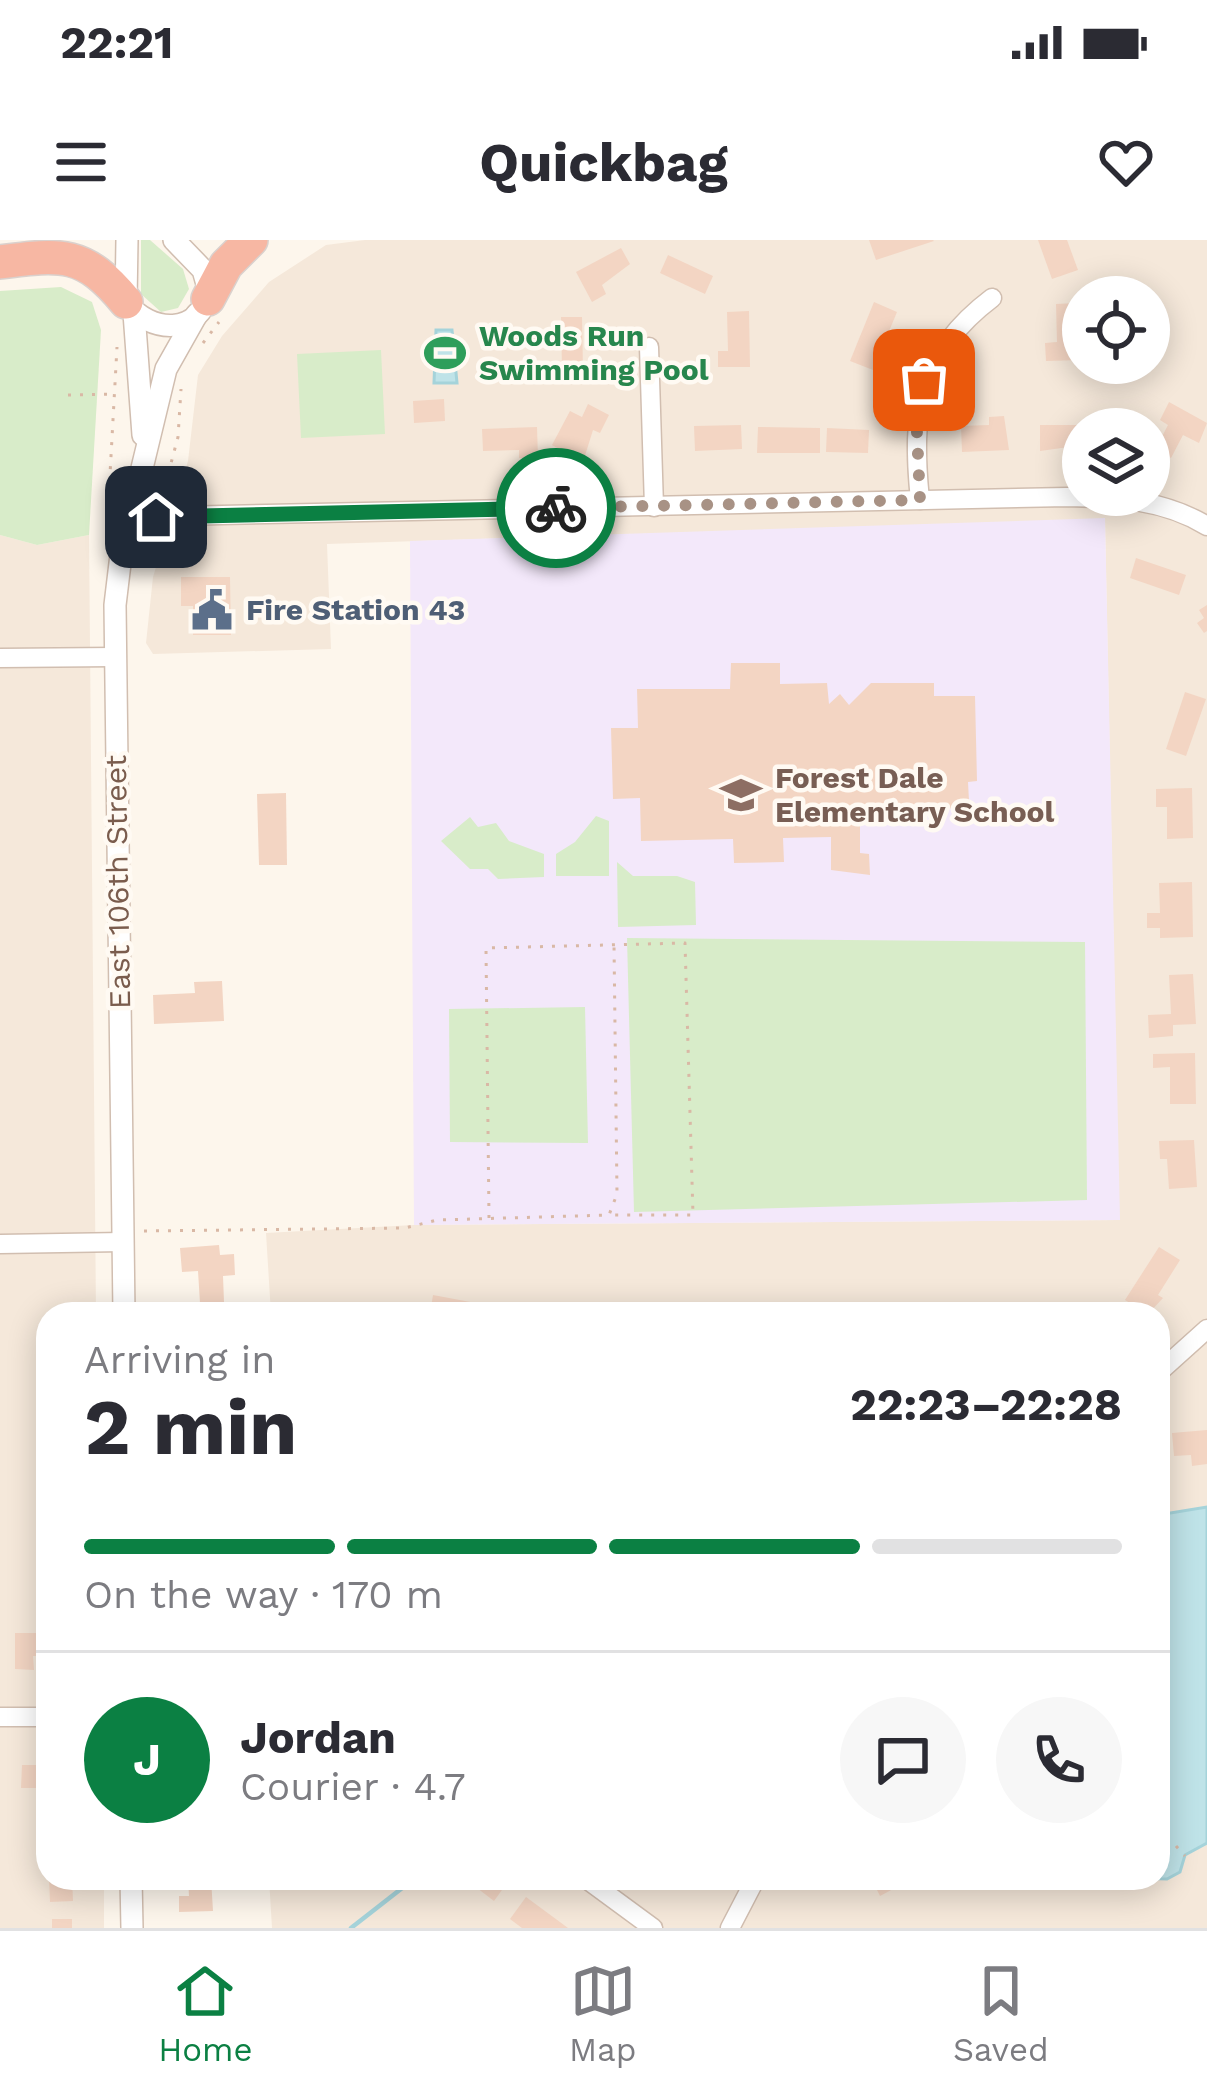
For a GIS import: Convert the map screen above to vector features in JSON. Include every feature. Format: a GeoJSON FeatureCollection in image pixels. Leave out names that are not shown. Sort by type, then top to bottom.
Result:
{"type":"FeatureCollection","features":[{"type":"Feature","properties":{"kind":"highway"},"geometry":{"type":"LineString","coordinates":[[210,308],[226,265],[251,240]]}},
{"type":"Feature","properties":{"kind":"highway"},"geometry":{"type":"LineString","coordinates":[[0,262],[70,258],[98,272],[130,308]]}},
{"type":"Feature","properties":{"kind":"street","name":"East 106th Street"},"geometry":{"type":"LineString","coordinates":[[127,240],[144,454]]}},
{"type":"Feature","properties":{"kind":"street"},"geometry":{"type":"LineString","coordinates":[[130,308],[151,325],[170,327],[210,308],[203,270],[174,240]]}},
{"type":"Feature","properties":{"kind":"street"},"geometry":{"type":"LineString","coordinates":[[920,500],[916,411],[924,380],[951,336],[992,298]]}},
{"type":"Feature","properties":{"kind":"street","name":"East 106th Street"},"geometry":{"type":"LineString","coordinates":[[124,1302],[117,578],[169,360],[210,308]]}},
{"type":"Feature","properties":{"kind":"street"},"geometry":{"type":"LineString","coordinates":[[649,347],[655,507]]}},
{"type":"Feature","properties":{"kind":"street"},"geometry":{"type":"LineString","coordinates":[[131,518],[1129,498],[1205,521]]}},
{"type":"Feature","properties":{"kind":"street"},"geometry":{"type":"LineString","coordinates":[[0,658],[115,658]]}},
{"type":"Feature","properties":{"kind":"street"},"geometry":{"type":"LineString","coordinates":[[0,1244],[123,1244]]}},
{"type":"Feature","properties":{"kind":"street"},"geometry":{"type":"LineString","coordinates":[[1170,1364],[1205,1336]]}},
{"type":"Feature","properties":{"kind":"street"},"geometry":{"type":"LineString","coordinates":[[0,1718],[36,1717]]}},
{"type":"Feature","properties":{"kind":"street"},"geometry":{"type":"LineString","coordinates":[[131,1890],[132,1928]]}},
{"type":"Feature","properties":{"kind":"street"},"geometry":{"type":"LineString","coordinates":[[601,1890],[652,1928]]}},
{"type":"Feature","properties":{"kind":"street"},"geometry":{"type":"LineString","coordinates":[[730,1928],[750,1890]]}},
{"type":"Feature","properties":{"kind":"path"},"geometry":{"type":"LineString","coordinates":[[197,350],[210,308]]}},
{"type":"Feature","properties":{"kind":"path"},"geometry":{"type":"LineString","coordinates":[[137,576],[176,450],[182,381]]}},
{"type":"Feature","properties":{"kind":"path"},"geometry":{"type":"LineString","coordinates":[[68,395],[117,394]]}},
{"type":"Feature","properties":{"kind":"path"},"geometry":{"type":"LineString","coordinates":[[123,1244],[135,1231],[405,1228],[437,1220],[693,1215],[689,950],[685,943],[486,948],[489,1218]]}},
{"type":"Feature","properties":{"kind":"path"},"geometry":{"type":"LineString","coordinates":[[609,1215],[617,1194],[614,944]]}},
{"type":"Feature","properties":{"kind":"path"},"geometry":{"type":"LineString","coordinates":[[1176,1846],[1185,1856]]}},
{"type":"Feature","properties":{"kind":"shaded area"},"geometry":{"type":"Polygon","coordinates":[[[365,240],[1207,240],[1207,1928],[272,1928],[270,1890],[1170,1890],[1170,1302],[270,1302],[266,1233],[414,1225],[1119,1220],[1105,519],[327,544],[331,649],[153,654],[146,643],[153,577],[188,461],[198,375],[222,336],[269,282],[326,245],[365,240]]]}},
{"type":"Feature","properties":{"kind":"shaded area"},"geometry":{"type":"Polygon","coordinates":[[[1105,518],[1120,1220],[414,1225],[410,541],[1105,518]]]}},
{"type":"Feature","properties":{"kind":"shaded area"},"geometry":{"type":"Polygon","coordinates":[[[0,535],[37,545],[89,535],[96,1302],[36,1302],[36,1890],[104,1890],[104,1928],[0,1928],[0,535]]]}},
{"type":"Feature","properties":{"kind":"green space"},"geometry":{"type":"Polygon","coordinates":[[[141,240],[150,240],[183,269],[189,289],[178,308],[161,312],[141,294],[141,240]]]}},
{"type":"Feature","properties":{"kind":"green space"},"geometry":{"type":"Polygon","coordinates":[[[61,287],[92,302],[101,330],[89,535],[37,545],[0,535],[0,291],[61,287]]]}},
{"type":"Feature","properties":{"kind":"green space"},"geometry":{"type":"Polygon","coordinates":[[[381,350],[385,434],[301,438],[297,354],[381,350]]]}},
{"type":"Feature","properties":{"kind":"green space"},"geometry":{"type":"Polygon","coordinates":[[[596,816],[609,821],[609,876],[556,876],[556,854],[575,842],[596,816]]]}},
{"type":"Feature","properties":{"kind":"green space"},"geometry":{"type":"Polygon","coordinates":[[[470,817],[478,827],[496,823],[509,841],[544,854],[544,877],[498,879],[488,869],[470,869],[441,841],[470,817]]]}},
{"type":"Feature","properties":{"kind":"green space"},"geometry":{"type":"Polygon","coordinates":[[[617,862],[633,876],[677,876],[695,882],[696,925],[618,927],[617,862]]]}},
{"type":"Feature","properties":{"kind":"green space"},"geometry":{"type":"Polygon","coordinates":[[[627,938],[1085,942],[1087,1200],[634,1212],[627,938]]]}},
{"type":"Feature","properties":{"kind":"green space"},"geometry":{"type":"Polygon","coordinates":[[[585,1007],[588,1143],[450,1142],[449,1009],[585,1007]]]}},
{"type":"Feature","properties":{"kind":"water","name":"Woods Run Swimming Pool"},"geometry":{"type":"Polygon","coordinates":[[[436,330],[452,330],[457,383],[434,383],[436,330]]]}},
{"type":"Feature","properties":{"kind":"water"},"geometry":{"type":"Polygon","coordinates":[[[1207,1507],[1207,1843],[1185,1855],[1180,1872],[1170,1877],[1170,1513],[1207,1507]]]}},
{"type":"Feature","properties":{"kind":"building"},"geometry":{"type":"Polygon","coordinates":[[[869,240],[933,240],[934,241],[876,260],[869,240]]]}},
{"type":"Feature","properties":{"kind":"building"},"geometry":{"type":"Polygon","coordinates":[[[1038,240],[1067,240],[1078,270],[1052,279],[1038,240]]]}},
{"type":"Feature","properties":{"kind":"building"},"geometry":{"type":"Polygon","coordinates":[[[621,248],[630,264],[602,285],[606,294],[592,302],[576,272],[621,248]]]}},
{"type":"Feature","properties":{"kind":"building"},"geometry":{"type":"Polygon","coordinates":[[[668,255],[713,276],[705,294],[660,273],[668,255]]]}},
{"type":"Feature","properties":{"kind":"building"},"geometry":{"type":"Polygon","coordinates":[[[874,302],[897,312],[873,370],[850,361],[874,302]]]}},
{"type":"Feature","properties":{"kind":"building"},"geometry":{"type":"Polygon","coordinates":[[[1056,304],[1062,304],[1062,361],[1046,361],[1045,343],[1057,342],[1056,304]]]}},
{"type":"Feature","properties":{"kind":"building"},"geometry":{"type":"Polygon","coordinates":[[[749,311],[750,367],[718,367],[718,351],[728,351],[727,312],[749,311]]]}},
{"type":"Feature","properties":{"kind":"building"},"geometry":{"type":"Polygon","coordinates":[[[561,317],[582,317],[583,371],[562,371],[561,317]]]}},
{"type":"Feature","properties":{"kind":"building"},"geometry":{"type":"Polygon","coordinates":[[[444,399],[445,421],[414,423],[413,401],[444,399]]]}},
{"type":"Feature","properties":{"kind":"building"},"geometry":{"type":"Polygon","coordinates":[[[1169,402],[1207,423],[1199,443],[1183,435],[1171,458],[1170,408],[1166,408],[1169,402]]]}},
{"type":"Feature","properties":{"kind":"building"},"geometry":{"type":"Polygon","coordinates":[[[588,404],[609,415],[600,433],[593,430],[583,462],[552,445],[570,411],[582,417],[588,404]]]}},
{"type":"Feature","properties":{"kind":"building"},"geometry":{"type":"Polygon","coordinates":[[[1004,416],[1009,450],[962,452],[961,426],[989,425],[989,417],[1004,416]]]}},
{"type":"Feature","properties":{"kind":"building"},"geometry":{"type":"Polygon","coordinates":[[[741,425],[742,449],[695,451],[694,426],[741,425]]]}},
{"type":"Feature","properties":{"kind":"building"},"geometry":{"type":"Polygon","coordinates":[[[1040,425],[1062,425],[1062,448],[1040,451],[1040,425]]]}},
{"type":"Feature","properties":{"kind":"building"},"geometry":{"type":"Polygon","coordinates":[[[537,427],[538,458],[519,458],[519,450],[483,451],[482,429],[537,427]]]}},
{"type":"Feature","properties":{"kind":"building"},"geometry":{"type":"Polygon","coordinates":[[[758,427],[820,428],[820,453],[757,453],[758,427]]]}},
{"type":"Feature","properties":{"kind":"building"},"geometry":{"type":"Polygon","coordinates":[[[827,428],[869,430],[868,453],[826,452],[827,428]]]}},
{"type":"Feature","properties":{"kind":"building"},"geometry":{"type":"Polygon","coordinates":[[[1136,558],[1186,575],[1179,595],[1130,578],[1136,558]]]}},
{"type":"Feature","properties":{"kind":"building","name":"Fire Station 43"},"geometry":{"type":"Polygon","coordinates":[[[181,577],[230,577],[231,635],[193,635],[193,606],[181,606],[181,577]]]}},
{"type":"Feature","properties":{"kind":"building"},"geometry":{"type":"Polygon","coordinates":[[[1207,605],[1204,633],[1197,623],[1204,618],[1199,610],[1207,605]]]}},
{"type":"Feature","properties":{"kind":"building"},"geometry":{"type":"Polygon","coordinates":[[[731,663],[780,663],[780,684],[827,683],[829,704],[840,694],[849,705],[871,683],[934,683],[934,696],[975,696],[977,781],[968,782],[969,801],[960,802],[959,808],[917,810],[917,817],[860,819],[860,853],[869,854],[870,875],[831,870],[831,837],[783,838],[784,862],[734,863],[733,839],[641,841],[640,798],[613,799],[611,728],[638,728],[637,689],[730,689],[731,663]]]}},
{"type":"Feature","properties":{"kind":"building"},"geometry":{"type":"Polygon","coordinates":[[[1185,692],[1206,699],[1186,756],[1166,749],[1185,692]]]}},
{"type":"Feature","properties":{"kind":"building"},"geometry":{"type":"Polygon","coordinates":[[[1192,788],[1193,838],[1167,839],[1167,807],[1156,807],[1156,789],[1192,788]]]}},
{"type":"Feature","properties":{"kind":"building"},"geometry":{"type":"Polygon","coordinates":[[[286,793],[287,865],[259,865],[257,794],[286,793]]]}},
{"type":"Feature","properties":{"kind":"building"},"geometry":{"type":"Polygon","coordinates":[[[1192,882],[1193,937],[1160,938],[1160,928],[1147,928],[1147,913],[1160,913],[1159,883],[1192,882]]]}},
{"type":"Feature","properties":{"kind":"building"},"geometry":{"type":"Polygon","coordinates":[[[1193,974],[1196,1024],[1173,1025],[1173,1036],[1149,1038],[1148,1015],[1171,1014],[1169,975],[1193,974]]]}},
{"type":"Feature","properties":{"kind":"building"},"geometry":{"type":"Polygon","coordinates":[[[222,981],[224,1021],[154,1024],[153,995],[195,993],[194,982],[222,981]]]}},
{"type":"Feature","properties":{"kind":"building"},"geometry":{"type":"Polygon","coordinates":[[[1195,1053],[1196,1104],[1170,1104],[1170,1067],[1153,1068],[1153,1054],[1195,1053]]]}},
{"type":"Feature","properties":{"kind":"building"},"geometry":{"type":"Polygon","coordinates":[[[1194,1140],[1197,1187],[1169,1189],[1167,1159],[1160,1159],[1159,1141],[1194,1140]]]}},
{"type":"Feature","properties":{"kind":"building"},"geometry":{"type":"Polygon","coordinates":[[[219,1245],[220,1255],[234,1254],[235,1275],[223,1276],[224,1302],[200,1302],[198,1271],[182,1272],[180,1248],[219,1245]]]}},
{"type":"Feature","properties":{"kind":"building"},"geometry":{"type":"Polygon","coordinates":[[[1159,1247],[1180,1260],[1158,1295],[1163,1298],[1159,1302],[1125,1300],[1159,1247]]]}},
{"type":"Feature","properties":{"kind":"building"},"geometry":{"type":"Polygon","coordinates":[[[433,1295],[470,1302],[432,1302],[433,1295]]]}},
{"type":"Feature","properties":{"kind":"building"},"geometry":{"type":"Polygon","coordinates":[[[1207,1430],[1207,1464],[1192,1466],[1191,1455],[1174,1456],[1172,1433],[1207,1430]]]}},
{"type":"Feature","properties":{"kind":"building"},"geometry":{"type":"Polygon","coordinates":[[[15,1633],[36,1633],[34,1670],[15,1669],[15,1633]]]}},
{"type":"Feature","properties":{"kind":"building"},"geometry":{"type":"Polygon","coordinates":[[[22,1765],[36,1765],[36,1788],[21,1788],[22,1765]]]}},
{"type":"Feature","properties":{"kind":"building"},"geometry":{"type":"Polygon","coordinates":[[[50,1890],[73,1890],[73,1901],[50,1902],[50,1890]]]}},
{"type":"Feature","properties":{"kind":"building"},"geometry":{"type":"Polygon","coordinates":[[[189,1890],[212,1890],[213,1911],[179,1912],[179,1896],[189,1896],[189,1890]]]}},
{"type":"Feature","properties":{"kind":"building"},"geometry":{"type":"Polygon","coordinates":[[[480,1890],[502,1890],[494,1901],[480,1890]]]}},
{"type":"Feature","properties":{"kind":"building"},"geometry":{"type":"Polygon","coordinates":[[[526,1897],[568,1928],[522,1928],[510,1919],[526,1897]]]}},
{"type":"Feature","properties":{"kind":"building"},"geometry":{"type":"Polygon","coordinates":[[[52,1919],[72,1919],[72,1928],[52,1928],[52,1919]]]}},
{"type":"Feature","properties":{"kind":"waterway"},"geometry":{"type":"LineString","coordinates":[[351,1928],[400,1890]]}},
{"type":"Feature","properties":{"kind":"way so far"},"geometry":{"type":"LineString","coordinates":[[556,508],[920,500],[916,411],[924,380]]}},
{"type":"Feature","properties":{"kind":"place","name":"Woods Run Swimming Pool"},"geometry":{"type":"Point","coordinates":[445,353]}},
{"type":"Feature","properties":{"kind":"place","name":"Fire Station 43"},"geometry":{"type":"Point","coordinates":[212,610]}},
{"type":"Feature","properties":{"kind":"place","name":"Forest Dale Elementary School"},"geometry":{"type":"Point","coordinates":[741,795]}},
{"type":"Feature","properties":{"kind":"route"},"geometry":{"type":"LineString","coordinates":[[156,517],[556,508]]}}]}
